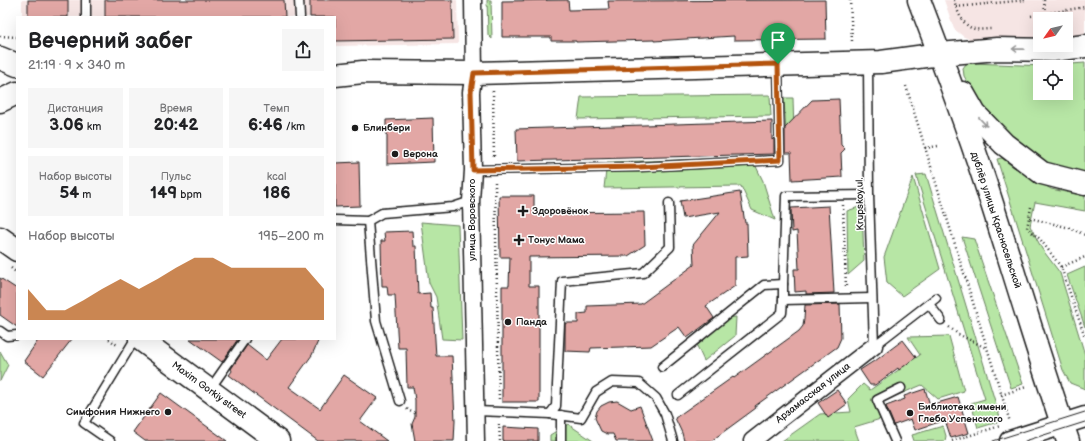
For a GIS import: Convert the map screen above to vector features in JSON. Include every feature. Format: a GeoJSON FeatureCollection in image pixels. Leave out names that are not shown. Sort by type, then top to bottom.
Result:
{"type":"FeatureCollection","features":[{"type":"Feature","properties":{"kind":"main road","name":"дублёр улицы Красносельской"},"geometry":{"type":"LineString","coordinates":[[919,0],[940,54],[984,180],[1040,359],[1066,433]]}},
{"type":"Feature","properties":{"kind":"main road"},"geometry":{"type":"LineString","coordinates":[[336,75],[363,72],[474,73],[881,62],[940,54],[997,49],[1053,50],[1085,46]]}},
{"type":"Feature","properties":{"kind":"main road"},"geometry":{"type":"LineString","coordinates":[[940,54],[975,114],[1004,144],[1042,173],[1085,184]]}},
{"type":"Feature","properties":{"kind":"main road"},"geometry":{"type":"LineString","coordinates":[[0,58],[16,65]]}},
{"type":"Feature","properties":{"kind":"main road"},"geometry":{"type":"LineString","coordinates":[[0,101],[16,93]]}},
{"type":"Feature","properties":{"kind":"main road","name":"Maxim Gorkiy street"},"geometry":{"type":"LineString","coordinates":[[141,340],[278,441]]}},
{"type":"Feature","properties":{"kind":"street","name":"улица Воровского"},"geometry":{"type":"LineString","coordinates":[[472,0],[474,73],[471,92],[473,170],[470,201],[476,441]]}},
{"type":"Feature","properties":{"kind":"street","name":"Арзамасская улица"},"geometry":{"type":"LineString","coordinates":[[752,441],[874,346]]}},
{"type":"Feature","properties":{"kind":"street"},"geometry":{"type":"LineString","coordinates":[[1010,441],[1066,433],[1085,417]]}},
{"type":"Feature","properties":{"kind":"lane"},"geometry":{"type":"LineString","coordinates":[[86,0],[86,16]]}},
{"type":"Feature","properties":{"kind":"lane"},"geometry":{"type":"LineString","coordinates":[[299,0],[300,16]]}},
{"type":"Feature","properties":{"kind":"lane","name":"Krupskoy ul."},"geometry":{"type":"LineString","coordinates":[[868,62],[869,195],[874,346]]}},
{"type":"Feature","properties":{"kind":"lane"},"geometry":{"type":"LineString","coordinates":[[473,170],[640,167],[780,160],[778,64]]}},
{"type":"Feature","properties":{"kind":"lane"},"geometry":{"type":"LineString","coordinates":[[678,395],[782,312],[784,300],[783,284],[786,196],[869,195]]}},
{"type":"Feature","properties":{"kind":"lane"},"geometry":{"type":"LineString","coordinates":[[336,220],[368,221],[382,212],[453,207],[470,201]]}},
{"type":"Feature","properties":{"kind":"lane"},"geometry":{"type":"LineString","coordinates":[[550,414],[556,406],[562,281],[643,273],[670,247],[669,203]]}},
{"type":"Feature","properties":{"kind":"lane"},"geometry":{"type":"LineString","coordinates":[[368,221],[376,321],[400,402]]}},
{"type":"Feature","properties":{"kind":"lane"},"geometry":{"type":"LineString","coordinates":[[662,367],[764,285],[783,284]]}},
{"type":"Feature","properties":{"kind":"lane"},"geometry":{"type":"LineString","coordinates":[[784,300],[872,298]]}},
{"type":"Feature","properties":{"kind":"lane"},"geometry":{"type":"LineString","coordinates":[[874,346],[936,298]]}},
{"type":"Feature","properties":{"kind":"lane"},"geometry":{"type":"LineString","coordinates":[[929,304],[941,320]]}},
{"type":"Feature","properties":{"kind":"lane"},"geometry":{"type":"LineString","coordinates":[[0,331],[7,336],[16,335]]}},
{"type":"Feature","properties":{"kind":"lane"},"geometry":{"type":"LineString","coordinates":[[110,441],[84,423],[134,340]]}},
{"type":"Feature","properties":{"kind":"lane"},"geometry":{"type":"LineString","coordinates":[[209,390],[244,340]]}},
{"type":"Feature","properties":{"kind":"lane"},"geometry":{"type":"LineString","coordinates":[[476,411],[550,414],[581,418],[596,392],[612,382],[639,384],[656,398],[665,414],[673,441]]}},
{"type":"Feature","properties":{"kind":"lane"},"geometry":{"type":"LineString","coordinates":[[895,441],[877,400],[901,388]]}},
{"type":"Feature","properties":{"kind":"lane"},"geometry":{"type":"LineString","coordinates":[[561,415],[561,441]]}},
{"type":"Feature","properties":{"kind":"path"},"geometry":{"type":"LineString","coordinates":[[850,0],[852,41]]}},
{"type":"Feature","properties":{"kind":"path"},"geometry":{"type":"LineString","coordinates":[[954,0],[964,24],[975,29],[991,29]]}},
{"type":"Feature","properties":{"kind":"path"},"geometry":{"type":"LineString","coordinates":[[956,7],[1025,0]]}},
{"type":"Feature","properties":{"kind":"path"},"geometry":{"type":"LineString","coordinates":[[1044,0],[1045,12]]}},
{"type":"Feature","properties":{"kind":"path"},"geometry":{"type":"LineString","coordinates":[[1056,12],[1085,7]]}},
{"type":"Feature","properties":{"kind":"path"},"geometry":{"type":"LineString","coordinates":[[0,36],[16,37]]}},
{"type":"Feature","properties":{"kind":"path"},"geometry":{"type":"LineString","coordinates":[[906,86],[1010,422],[952,441]]}},
{"type":"Feature","properties":{"kind":"path"},"geometry":{"type":"LineString","coordinates":[[493,91],[500,441]]}},
{"type":"Feature","properties":{"kind":"path"},"geometry":{"type":"LineString","coordinates":[[925,148],[938,146]]}},
{"type":"Feature","properties":{"kind":"path"},"geometry":{"type":"LineString","coordinates":[[842,196],[846,299]]}},
{"type":"Feature","properties":{"kind":"path"},"geometry":{"type":"LineString","coordinates":[[1031,207],[1027,228],[1040,239],[1062,267],[1085,337]]}},
{"type":"Feature","properties":{"kind":"path"},"geometry":{"type":"LineString","coordinates":[[1030,218],[1070,228],[1085,235]]}},
{"type":"Feature","properties":{"kind":"path"},"geometry":{"type":"LineString","coordinates":[[1062,267],[1085,257]]}},
{"type":"Feature","properties":{"kind":"path"},"geometry":{"type":"LineString","coordinates":[[941,320],[958,334],[986,348]]}},
{"type":"Feature","properties":{"kind":"path"},"geometry":{"type":"LineString","coordinates":[[1001,396],[1026,387]]}},
{"type":"Feature","properties":{"kind":"shaded area"},"geometry":{"type":"Polygon","coordinates":[[[22,0],[457,0],[458,44],[336,46],[336,16],[22,16],[22,0]]]}},
{"type":"Feature","properties":{"kind":"shaded area"},"geometry":{"type":"Polygon","coordinates":[[[944,0],[1085,0],[1085,37],[1073,38],[1073,12],[1033,12],[1033,40],[978,42],[964,37],[954,29],[944,0]]]}},
{"type":"Feature","properties":{"kind":"green space"},"geometry":{"type":"Polygon","coordinates":[[[487,0],[491,0],[492,39],[488,35],[487,0]]]}},
{"type":"Feature","properties":{"kind":"green space"},"geometry":{"type":"Polygon","coordinates":[[[973,63],[1033,66],[1033,100],[1073,100],[1073,64],[1085,63],[1085,175],[1043,163],[993,123],[964,76],[963,68],[966,64],[973,63]]]}},
{"type":"Feature","properties":{"kind":"green space"},"geometry":{"type":"Polygon","coordinates":[[[770,95],[771,116],[578,119],[581,97],[770,95]]]}},
{"type":"Feature","properties":{"kind":"green space"},"geometry":{"type":"Polygon","coordinates":[[[784,98],[793,98],[794,132],[786,133],[784,98]]]}},
{"type":"Feature","properties":{"kind":"green space"},"geometry":{"type":"Polygon","coordinates":[[[752,158],[763,181],[775,220],[752,210],[741,186],[604,188],[607,162],[752,158]]]}},
{"type":"Feature","properties":{"kind":"green space"},"geometry":{"type":"Polygon","coordinates":[[[1002,158],[1012,166],[1051,189],[1085,196],[1085,211],[1035,202],[1030,226],[1042,249],[1060,273],[1085,355],[1085,389],[1070,383],[1063,370],[997,159],[1002,158]]]}},
{"type":"Feature","properties":{"kind":"green space"},"geometry":{"type":"Polygon","coordinates":[[[926,174],[1001,421],[978,428],[971,403],[985,399],[916,175],[926,174]]]}},
{"type":"Feature","properties":{"kind":"green space"},"geometry":{"type":"Polygon","coordinates":[[[913,177],[940,269],[902,296],[887,283],[884,257],[913,177]]]}},
{"type":"Feature","properties":{"kind":"green space"},"geometry":{"type":"Polygon","coordinates":[[[862,206],[864,261],[848,275],[847,211],[862,206]]]}},
{"type":"Feature","properties":{"kind":"green space"},"geometry":{"type":"Polygon","coordinates":[[[421,222],[458,225],[462,340],[442,339],[436,297],[429,283],[421,222]]]}},
{"type":"Feature","properties":{"kind":"green space"},"geometry":{"type":"Polygon","coordinates":[[[962,237],[974,239],[1023,384],[1011,388],[962,237]]]}},
{"type":"Feature","properties":{"kind":"green space"},"geometry":{"type":"Polygon","coordinates":[[[1085,267],[1085,327],[1067,275],[1085,267]]]}},
{"type":"Feature","properties":{"kind":"green space"},"geometry":{"type":"Polygon","coordinates":[[[736,317],[735,336],[704,361],[697,346],[727,318],[736,317]]]}},
{"type":"Feature","properties":{"kind":"green space"},"geometry":{"type":"Polygon","coordinates":[[[949,336],[964,391],[938,399],[922,385],[881,402],[884,418],[854,427],[859,441],[782,441],[820,414],[851,412],[848,399],[863,384],[870,390],[920,355],[908,337],[949,336]]]}},
{"type":"Feature","properties":{"kind":"green space"},"geometry":{"type":"Polygon","coordinates":[[[0,351],[8,365],[0,381],[0,351]]]}},
{"type":"Feature","properties":{"kind":"green space"},"geometry":{"type":"Polygon","coordinates":[[[568,424],[593,441],[550,441],[550,435],[568,424]]]}},
{"type":"Feature","properties":{"kind":"green space"},"geometry":{"type":"Polygon","coordinates":[[[943,426],[946,436],[945,441],[914,441],[912,435],[943,426]]]}},
{"type":"Feature","properties":{"kind":"building"},"geometry":{"type":"Polygon","coordinates":[[[28,0],[68,0],[68,16],[28,16],[28,0]]]}},
{"type":"Feature","properties":{"kind":"building"},"geometry":{"type":"Polygon","coordinates":[[[105,0],[284,0],[285,16],[105,16],[105,0]]]}},
{"type":"Feature","properties":{"kind":"building"},"geometry":{"type":"Polygon","coordinates":[[[310,0],[452,0],[453,39],[336,41],[336,16],[310,16],[310,0]]]}},
{"type":"Feature","properties":{"kind":"building"},"geometry":{"type":"Polygon","coordinates":[[[568,0],[569,10],[609,9],[608,1],[825,0],[826,39],[734,40],[734,36],[654,41],[576,42],[551,41],[551,37],[502,37],[502,1],[568,0]]]}},
{"type":"Feature","properties":{"kind":"building"},"geometry":{"type":"Polygon","coordinates":[[[839,99],[841,145],[845,149],[841,153],[842,177],[792,180],[791,153],[785,153],[785,128],[812,100],[839,99]]]}},
{"type":"Feature","properties":{"kind":"building"},"geometry":{"type":"Polygon","coordinates":[[[433,118],[434,162],[387,164],[386,120],[433,118]]]}},
{"type":"Feature","properties":{"kind":"building"},"geometry":{"type":"Polygon","coordinates":[[[772,121],[774,154],[517,161],[516,129],[772,121]]]}},
{"type":"Feature","properties":{"kind":"building"},"geometry":{"type":"Polygon","coordinates":[[[359,162],[360,206],[336,207],[336,163],[359,162]]]}},
{"type":"Feature","properties":{"kind":"building"},"geometry":{"type":"Polygon","coordinates":[[[740,192],[745,223],[747,223],[748,256],[735,257],[735,286],[706,306],[714,318],[687,338],[679,327],[651,346],[591,348],[590,352],[565,351],[565,323],[578,323],[578,314],[587,313],[587,306],[641,304],[694,265],[693,245],[720,212],[683,218],[680,201],[740,192]]]}},
{"type":"Feature","properties":{"kind":"building"},"geometry":{"type":"Polygon","coordinates":[[[499,196],[534,196],[534,213],[644,212],[645,245],[628,256],[529,257],[529,286],[539,286],[539,402],[502,402],[502,286],[509,286],[510,257],[500,257],[499,196]]]}},
{"type":"Feature","properties":{"kind":"building"},"geometry":{"type":"Polygon","coordinates":[[[829,206],[834,293],[806,294],[806,291],[795,292],[794,269],[799,269],[797,231],[792,232],[791,208],[829,206]]]}},
{"type":"Feature","properties":{"kind":"building"},"geometry":{"type":"Polygon","coordinates":[[[412,231],[413,246],[416,246],[418,294],[430,293],[431,308],[433,308],[436,356],[452,356],[455,421],[454,441],[415,441],[412,424],[415,417],[415,400],[413,387],[407,387],[406,348],[398,348],[395,295],[388,295],[387,286],[382,286],[381,241],[385,241],[384,232],[412,231]]]}},
{"type":"Feature","properties":{"kind":"building"},"geometry":{"type":"Polygon","coordinates":[[[0,278],[16,288],[16,326],[0,315],[0,278]]]}},
{"type":"Feature","properties":{"kind":"building"},"geometry":{"type":"Polygon","coordinates":[[[840,304],[841,338],[837,347],[755,406],[756,408],[711,441],[684,441],[675,418],[799,331],[803,326],[805,305],[840,304]]]}},
{"type":"Feature","properties":{"kind":"building"},"geometry":{"type":"Polygon","coordinates":[[[38,340],[71,340],[43,376],[24,361],[38,340]]]}},
{"type":"Feature","properties":{"kind":"building"},"geometry":{"type":"Polygon","coordinates":[[[191,340],[237,340],[222,362],[191,340]]]}},
{"type":"Feature","properties":{"kind":"building"},"geometry":{"type":"Polygon","coordinates":[[[281,340],[319,340],[312,355],[289,387],[320,409],[344,375],[377,398],[360,421],[387,441],[318,441],[229,375],[232,371],[231,369],[247,345],[266,360],[281,340]]]}},
{"type":"Feature","properties":{"kind":"building"},"geometry":{"type":"Polygon","coordinates":[[[903,340],[916,357],[875,385],[870,385],[860,370],[875,361],[903,340]]]}},
{"type":"Feature","properties":{"kind":"building"},"geometry":{"type":"Polygon","coordinates":[[[925,389],[930,405],[958,397],[969,433],[951,438],[945,420],[915,430],[911,419],[894,425],[886,406],[905,399],[904,396],[925,389]]]}},
{"type":"Feature","properties":{"kind":"building"},"geometry":{"type":"Polygon","coordinates":[[[837,390],[847,404],[828,418],[818,403],[837,390]]]}},
{"type":"Feature","properties":{"kind":"building","name":"Симфония Нижнего"},"geometry":{"type":"Polygon","coordinates":[[[161,393],[227,441],[145,441],[133,432],[161,393]]]}},
{"type":"Feature","properties":{"kind":"building"},"geometry":{"type":"Polygon","coordinates":[[[617,401],[631,409],[640,406],[653,441],[616,441],[613,434],[607,434],[601,431],[595,418],[597,411],[601,406],[609,402],[617,401]]]}},
{"type":"Feature","properties":{"kind":"building"},"geometry":{"type":"Polygon","coordinates":[[[503,427],[538,429],[538,441],[503,441],[503,427]]]}},
{"type":"Feature","properties":{"kind":"tram line"},"geometry":{"type":"LineString","coordinates":[[993,441],[1085,412]]}},
{"type":"Feature","properties":{"kind":"tram line"},"geometry":{"type":"LineString","coordinates":[[1025,441],[1085,422]]}},
{"type":"Feature","properties":{"kind":"place","name":"Блинбери"},"geometry":{"type":"Point","coordinates":[355,128]}},
{"type":"Feature","properties":{"kind":"place","name":"Верона"},"geometry":{"type":"Point","coordinates":[395,154]}},
{"type":"Feature","properties":{"kind":"place","name":"Здоровёнок"},"geometry":{"type":"Point","coordinates":[523,211]}},
{"type":"Feature","properties":{"kind":"place","name":"Тонус Мама"},"geometry":{"type":"Point","coordinates":[519,240]}},
{"type":"Feature","properties":{"kind":"place","name":"Панда"},"geometry":{"type":"Point","coordinates":[508,322]}},
{"type":"Feature","properties":{"kind":"place","name":"Симфония Нижнего"},"geometry":{"type":"Point","coordinates":[168,412]}},
{"type":"Feature","properties":{"kind":"place","name":"Библиотека имени Глеба Успенского"},"geometry":{"type":"Point","coordinates":[910,413]}},
{"type":"Feature","properties":{"kind":"route"},"geometry":{"type":"LineString","coordinates":[[778,64],[780,160],[640,167],[473,170],[471,92],[474,73],[778,64]]}}]}
